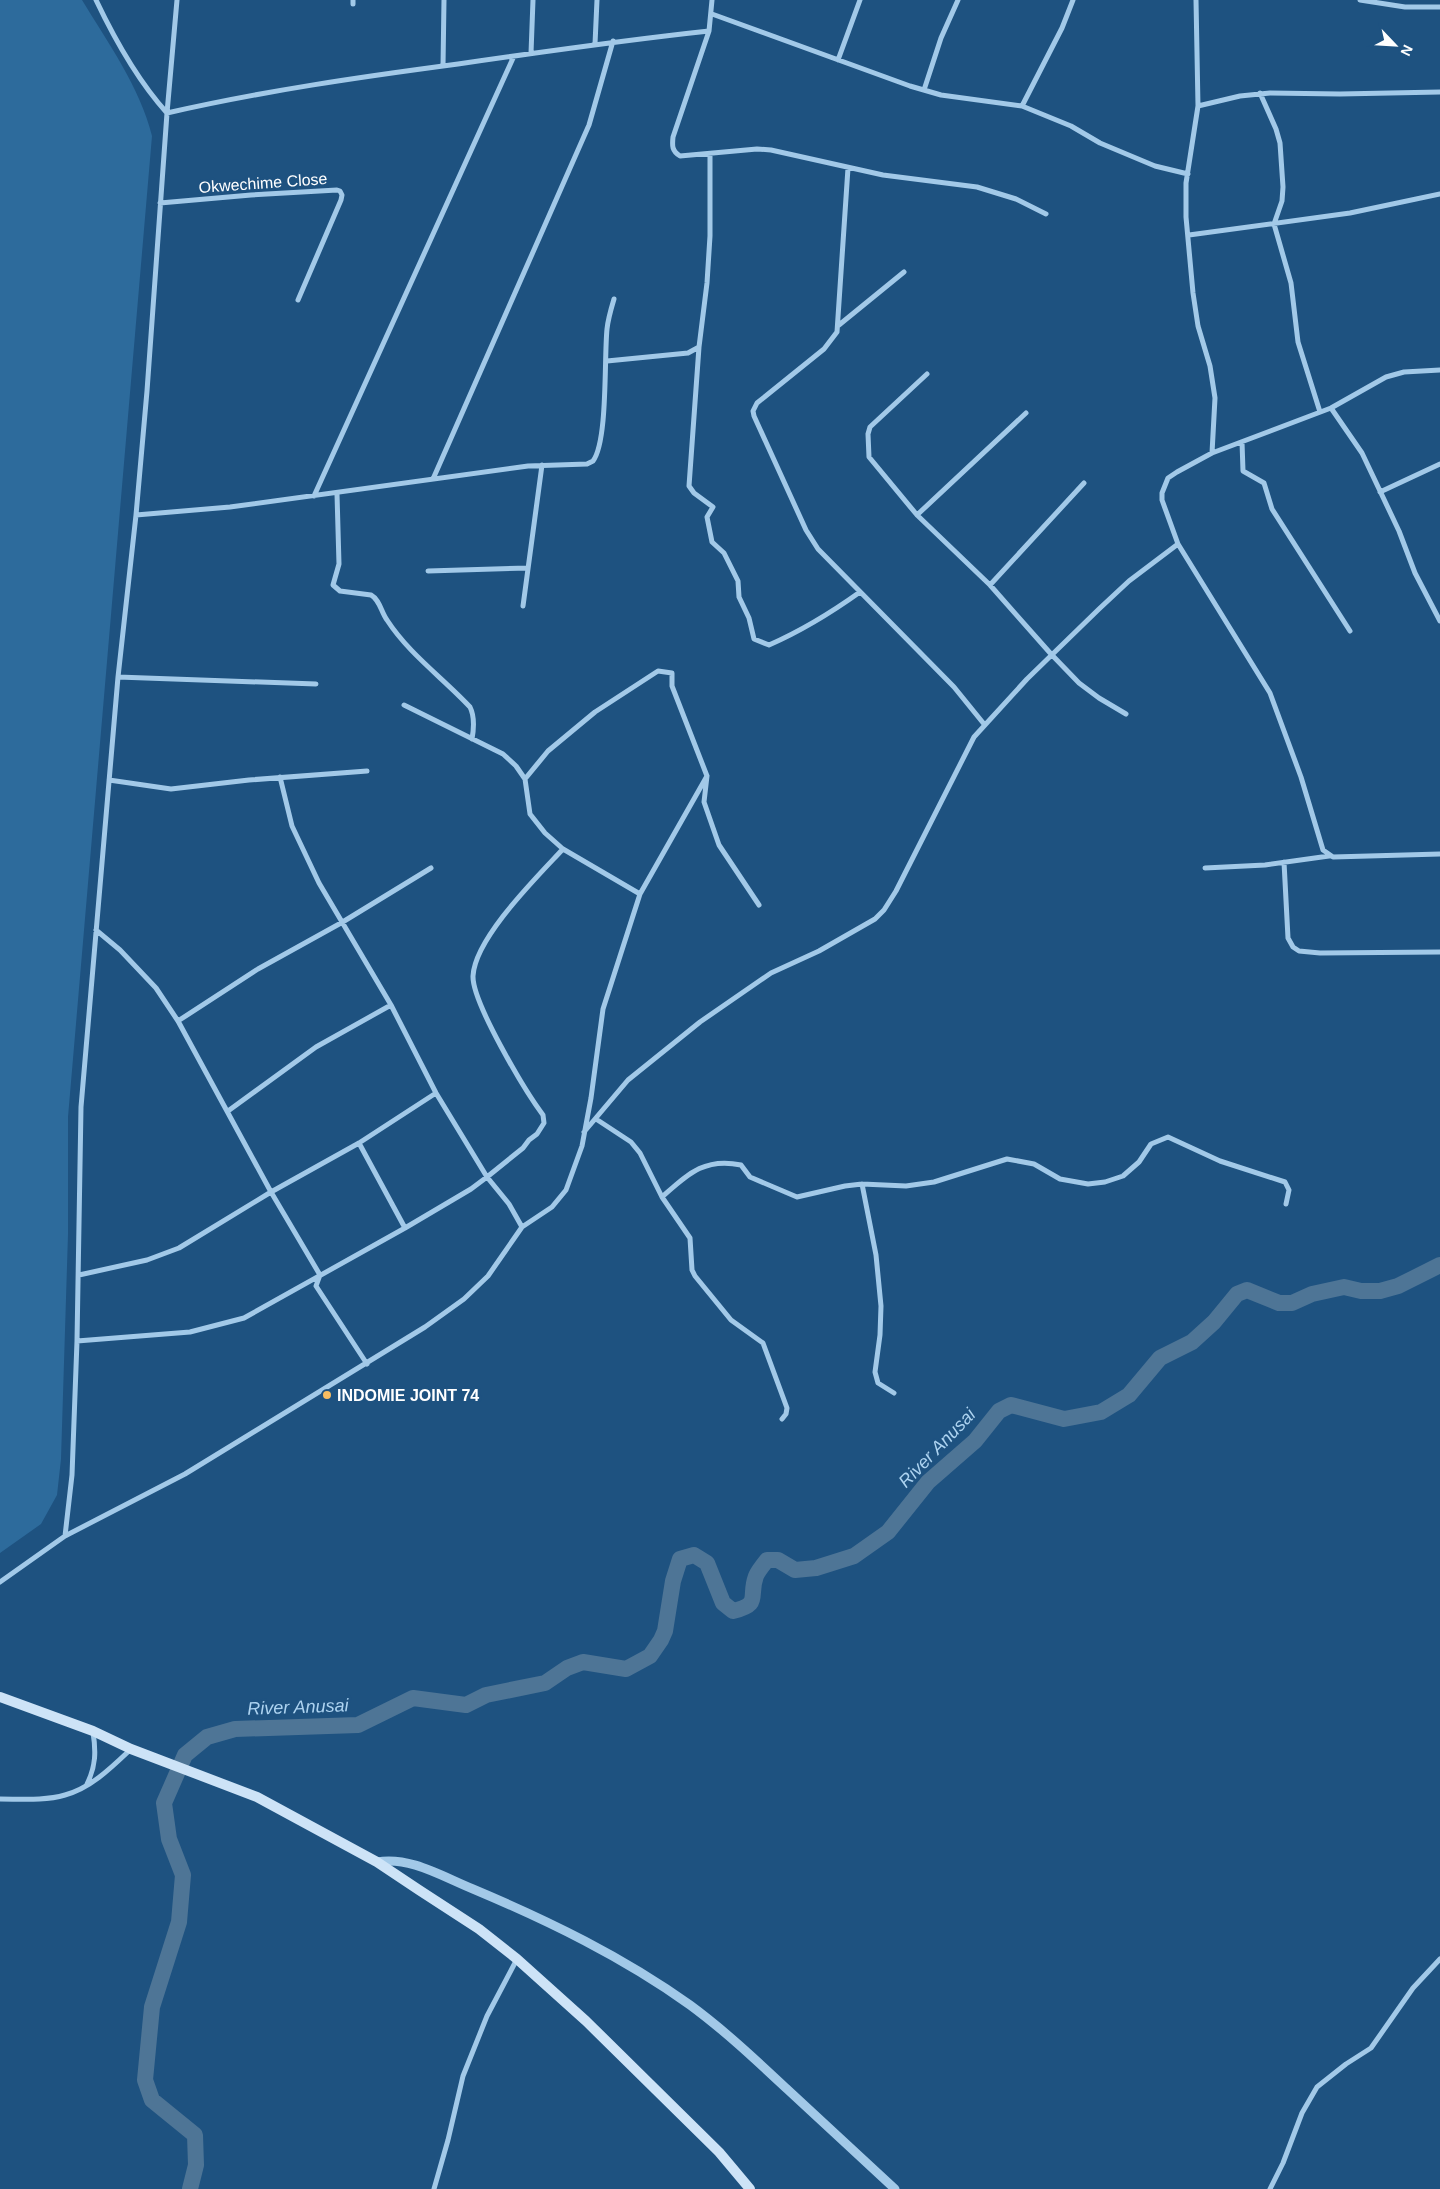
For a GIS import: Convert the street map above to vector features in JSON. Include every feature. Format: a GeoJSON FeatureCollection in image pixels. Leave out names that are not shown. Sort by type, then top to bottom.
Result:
{"type":"FeatureCollection","features":[{"type":"Feature","properties":{"kind":"main road"},"geometry":{"type":"LineString","coordinates":[[0,1697],[93,1731],[131,1749],[257,1797],[377,1862],[479,1930],[517,1959],[586,2021],[719,2152],[750,2189]]}},
{"type":"Feature","properties":{"kind":"street"},"geometry":{"type":"LineString","coordinates":[[96,0],[150,94],[167,113]]}},
{"type":"Feature","properties":{"kind":"street"},"geometry":{"type":"LineString","coordinates":[[65,1536],[72,1475],[77,1341],[81,1107],[118,677],[136,515],[176,0]]}},
{"type":"Feature","properties":{"kind":"street"},"geometry":{"type":"LineString","coordinates":[[444,0],[444,66]]}},
{"type":"Feature","properties":{"kind":"street"},"geometry":{"type":"LineString","coordinates":[[531,53],[533,0]]}},
{"type":"Feature","properties":{"kind":"street"},"geometry":{"type":"LineString","coordinates":[[595,44],[597,0]]}},
{"type":"Feature","properties":{"kind":"street"},"geometry":{"type":"LineString","coordinates":[[712,0],[709,31],[673,137],[672,146],[680,156],[748,150],[771,150],[883,175],[970,186],[1016,199],[1046,214]]}},
{"type":"Feature","properties":{"kind":"street"},"geometry":{"type":"LineString","coordinates":[[838,60],[860,0]]}},
{"type":"Feature","properties":{"kind":"street"},"geometry":{"type":"LineString","coordinates":[[924,90],[942,38],[958,0]]}},
{"type":"Feature","properties":{"kind":"street"},"geometry":{"type":"LineString","coordinates":[[1022,106],[1062,28],[1073,0]]}},
{"type":"Feature","properties":{"kind":"street"},"geometry":{"type":"LineString","coordinates":[[1196,0],[1198,106],[1188,174],[1186,217],[1196,318],[1210,366],[1216,398],[1212,453]]}},
{"type":"Feature","properties":{"kind":"street"},"geometry":{"type":"LineString","coordinates":[[1360,0],[1405,7],[1440,7]]}},
{"type":"Feature","properties":{"kind":"street"},"geometry":{"type":"LineString","coordinates":[[712,14],[924,90],[941,95],[1022,106],[1071,126],[1100,143],[1155,166],[1188,174]]}},
{"type":"Feature","properties":{"kind":"street"},"geometry":{"type":"LineString","coordinates":[[167,113],[237,97],[613,41],[709,31]]}},
{"type":"Feature","properties":{"kind":"street"},"geometry":{"type":"LineString","coordinates":[[433,479],[589,125],[613,41]]}},
{"type":"Feature","properties":{"kind":"street"},"geometry":{"type":"LineString","coordinates":[[314,496],[514,56]]}},
{"type":"Feature","properties":{"kind":"street"},"geometry":{"type":"LineString","coordinates":[[1198,106],[1260,93],[1440,92]]}},
{"type":"Feature","properties":{"kind":"street"},"geometry":{"type":"LineString","coordinates":[[1260,93],[1274,123],[1280,143],[1283,188],[1282,201],[1274,224],[1291,283],[1298,342],[1320,412]]}},
{"type":"Feature","properties":{"kind":"street"},"geometry":{"type":"LineString","coordinates":[[710,154],[710,236],[707,283],[699,347],[689,486],[713,507],[707,517],[712,542],[724,553],[738,581],[738,597],[749,618],[754,639],[769,645],[783,639],[839,607],[860,592]]}},
{"type":"Feature","properties":{"kind":"street"},"geometry":{"type":"LineString","coordinates":[[848,168],[839,325],[834,339],[757,403],[753,411],[806,530],[818,548],[954,687],[984,724]]}},
{"type":"Feature","properties":{"kind":"street","name":"Okwechime Close"},"geometry":{"type":"LineString","coordinates":[[160,203],[251,195],[340,191],[341,200],[298,300]]}},
{"type":"Feature","properties":{"kind":"street"},"geometry":{"type":"LineString","coordinates":[[1189,235],[1350,213],[1440,194]]}},
{"type":"Feature","properties":{"kind":"street"},"geometry":{"type":"LineString","coordinates":[[839,325],[904,272]]}},
{"type":"Feature","properties":{"kind":"street"},"geometry":{"type":"LineString","coordinates":[[136,515],[230,507],[337,494],[542,465],[587,464],[597,456],[600,446],[607,361],[607,329],[614,299]]}},
{"type":"Feature","properties":{"kind":"street"},"geometry":{"type":"LineString","coordinates":[[607,361],[688,353],[699,347]]}},
{"type":"Feature","properties":{"kind":"street"},"geometry":{"type":"LineString","coordinates":[[1330,856],[1324,850],[1301,777],[1270,693],[1178,544],[1162,500],[1164,486],[1168,478],[1212,453],[1331,408],[1386,377],[1404,372],[1440,370]]}},
{"type":"Feature","properties":{"kind":"street"},"geometry":{"type":"LineString","coordinates":[[928,374],[870,427],[868,434],[869,457],[917,515],[990,585],[1079,683],[1099,698],[1126,714]]}},
{"type":"Feature","properties":{"kind":"street"},"geometry":{"type":"LineString","coordinates":[[1331,408],[1362,453],[1399,531],[1415,573],[1440,620]]}},
{"type":"Feature","properties":{"kind":"street"},"geometry":{"type":"LineString","coordinates":[[917,515],[1026,413]]}},
{"type":"Feature","properties":{"kind":"street"},"geometry":{"type":"LineString","coordinates":[[1242,442],[1243,471],[1264,483],[1272,509],[1350,631]]}},
{"type":"Feature","properties":{"kind":"street"},"geometry":{"type":"LineString","coordinates":[[1380,492],[1440,464]]}},
{"type":"Feature","properties":{"kind":"street"},"geometry":{"type":"LineString","coordinates":[[523,606],[542,465]]}},
{"type":"Feature","properties":{"kind":"street"},"geometry":{"type":"LineString","coordinates":[[990,585],[1084,483]]}},
{"type":"Feature","properties":{"kind":"street"},"geometry":{"type":"LineString","coordinates":[[337,494],[339,564],[333,585],[340,591],[375,597],[387,621],[413,651],[470,707],[473,712],[474,724],[472,739]]}},
{"type":"Feature","properties":{"kind":"street"},"geometry":{"type":"LineString","coordinates":[[584,1133],[628,1080],[742,991],[771,973],[819,951],[875,919],[884,910],[896,891],[968,745],[984,724],[1051,654],[1129,581],[1178,544]]}},
{"type":"Feature","properties":{"kind":"street"},"geometry":{"type":"LineString","coordinates":[[428,572],[528,568]]}},
{"type":"Feature","properties":{"kind":"street"},"geometry":{"type":"LineString","coordinates":[[525,779],[548,751],[595,712],[658,671],[672,673],[672,686],[707,776],[704,802],[719,845],[759,905]]}},
{"type":"Feature","properties":{"kind":"street"},"geometry":{"type":"LineString","coordinates":[[118,677],[316,684]]}},
{"type":"Feature","properties":{"kind":"street"},"geometry":{"type":"LineString","coordinates":[[404,705],[503,754],[516,766],[525,779],[530,814],[548,837],[562,849],[640,894]]}},
{"type":"Feature","properties":{"kind":"street"},"geometry":{"type":"LineString","coordinates":[[109,780],[171,789],[280,777],[367,771]]}},
{"type":"Feature","properties":{"kind":"street"},"geometry":{"type":"LineString","coordinates":[[0,1582],[65,1536],[185,1474],[418,1331],[464,1298],[488,1276],[522,1227],[552,1207],[566,1190],[584,1133],[603,1009],[640,894],[707,776]]}},
{"type":"Feature","properties":{"kind":"street"},"geometry":{"type":"LineString","coordinates":[[280,777],[292,826],[341,923],[390,1005],[436,1093],[487,1177],[509,1204],[522,1227]]}},
{"type":"Feature","properties":{"kind":"street"},"geometry":{"type":"LineString","coordinates":[[77,1341],[190,1332],[220,1326],[244,1318],[471,1189],[523,1148],[542,1129],[544,1123],[542,1115],[484,1014],[475,988],[473,975],[477,962],[496,926],[562,849]]}},
{"type":"Feature","properties":{"kind":"street"},"geometry":{"type":"LineString","coordinates":[[1205,868],[1284,862],[1330,856],[1440,854]]}},
{"type":"Feature","properties":{"kind":"street"},"geometry":{"type":"LineString","coordinates":[[1284,862],[1288,938],[1293,947],[1299,951],[1320,953],[1440,952]]}},
{"type":"Feature","properties":{"kind":"street"},"geometry":{"type":"LineString","coordinates":[[178,1021],[258,969],[341,923],[431,868]]}},
{"type":"Feature","properties":{"kind":"street"},"geometry":{"type":"LineString","coordinates":[[96,930],[120,950],[156,988],[178,1021],[271,1192],[320,1275]]}},
{"type":"Feature","properties":{"kind":"street"},"geometry":{"type":"LineString","coordinates":[[228,1111],[316,1047],[390,1005]]}},
{"type":"Feature","properties":{"kind":"street"},"geometry":{"type":"LineString","coordinates":[[79,1275],[147,1260],[179,1248],[271,1192],[359,1143],[436,1093]]}},
{"type":"Feature","properties":{"kind":"street"},"geometry":{"type":"LineString","coordinates":[[596,1119],[635,1146],[662,1197],[690,1238],[694,1276],[731,1320],[762,1344],[787,1408],[782,1420]]}},
{"type":"Feature","properties":{"kind":"street"},"geometry":{"type":"LineString","coordinates":[[662,1197],[690,1173],[705,1165],[718,1162],[741,1165],[750,1177],[797,1197],[828,1188],[862,1184],[906,1186],[934,1182],[1007,1159],[1034,1164],[1060,1179],[1072,1182],[1105,1182],[1116,1180],[1130,1171],[1151,1144],[1168,1137],[1220,1161],[1285,1182],[1289,1190],[1286,1204]]}},
{"type":"Feature","properties":{"kind":"street"},"geometry":{"type":"LineString","coordinates":[[359,1143],[405,1228]]}},
{"type":"Feature","properties":{"kind":"street"},"geometry":{"type":"LineString","coordinates":[[862,1184],[876,1254],[880,1306],[880,1334],[874,1366],[876,1378],[883,1388],[894,1393]]}},
{"type":"Feature","properties":{"kind":"street"},"geometry":{"type":"LineString","coordinates":[[320,1275],[316,1286],[367,1364]]}},
{"type":"Feature","properties":{"kind":"street"},"geometry":{"type":"LineString","coordinates":[[86,1786],[93,1772],[96,1758],[93,1731]]}},
{"type":"Feature","properties":{"kind":"street"},"geometry":{"type":"LineString","coordinates":[[0,1799],[51,1798],[67,1795],[86,1786],[113,1766],[131,1749]]}},
{"type":"Feature","properties":{"kind":"street"},"geometry":{"type":"LineString","coordinates":[[377,1862],[391,1860],[412,1863],[506,1903],[592,1945],[642,1973],[690,2006],[751,2056],[895,2189]]}},
{"type":"Feature","properties":{"kind":"street"},"geometry":{"type":"LineString","coordinates":[[1270,2189],[1283,2163],[1302,2113],[1316,2088],[1346,2064],[1371,2048],[1413,1988],[1440,1958]]}},
{"type":"Feature","properties":{"kind":"street"},"geometry":{"type":"LineString","coordinates":[[434,2189],[463,2076],[487,2016],[517,1959]]}},
{"type":"Feature","properties":{"kind":"shaded area"},"geometry":{"type":"Polygon","coordinates":[[[0,0],[82,0],[140,100],[152,136],[68,1117],[68,1234],[61,1459],[57,1495],[41,1524],[0,1553],[0,0]]]}},
{"type":"Feature","properties":{"kind":"waterway","name":"River Anusai"},"geometry":{"type":"LineString","coordinates":[[190,2189],[196,2165],[195,2135],[152,2100],[145,2080],[152,2007],[179,1922],[183,1875],[169,1839],[164,1803],[185,1755],[207,1737],[235,1729],[358,1725],[413,1698],[466,1705],[486,1695],[545,1683],[567,1668],[583,1662],[626,1669],[650,1656],[661,1640],[665,1631],[673,1581],[680,1559],[694,1555],[707,1563],[723,1603],[733,1611],[748,1606],[752,1599],[756,1576],[767,1560],[778,1560],[795,1570],[816,1568],[854,1556],[888,1532],[928,1482],[975,1441],[999,1411],[1011,1405],[1064,1419],[1101,1412],[1129,1395],[1160,1358],[1192,1342],[1214,1322],[1237,1294],[1247,1290],[1279,1303],[1292,1303],[1312,1294],[1344,1287],[1361,1291],[1380,1291],[1398,1286],[1440,1265]]}},
{"type":"Feature","properties":{"kind":"place","name":"INDOMIE JOINT 74"},"geometry":{"type":"Point","coordinates":[327,1395]}}]}
